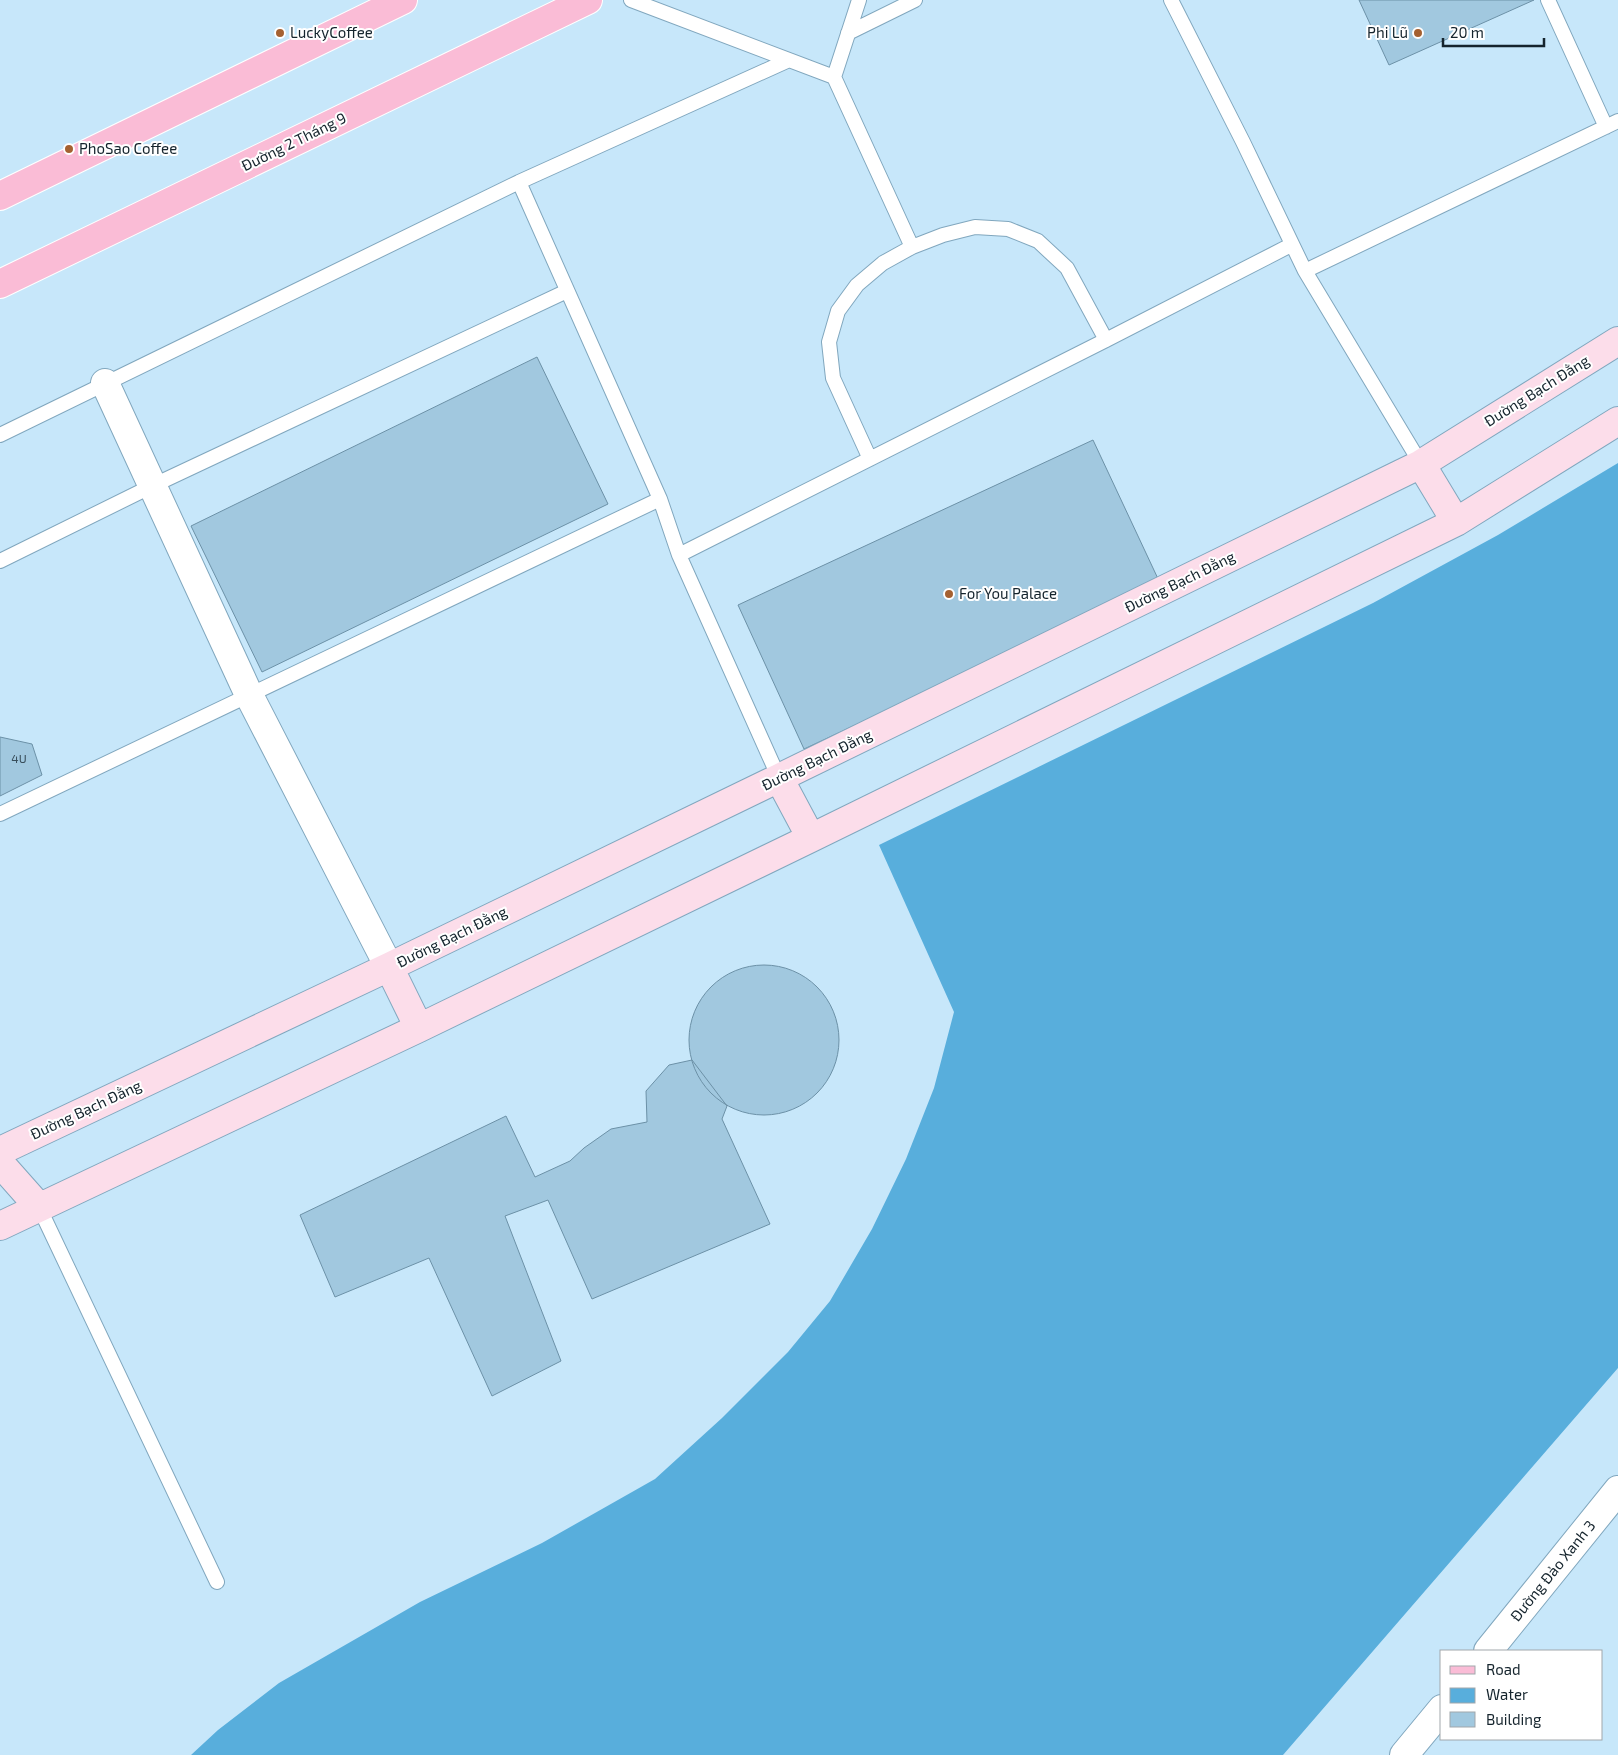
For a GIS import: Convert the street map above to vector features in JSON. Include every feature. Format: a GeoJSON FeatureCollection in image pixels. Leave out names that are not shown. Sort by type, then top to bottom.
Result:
{"type":"FeatureCollection","features":[{"type":"Feature","properties":{"kind":"main road"},"geometry":{"type":"LineString","coordinates":[[0,196],[403,0]]}},
{"type":"Feature","properties":{"kind":"main road","name":"Đường 2 Tháng 9"},"geometry":{"type":"LineString","coordinates":[[0,284],[588,0]]}},
{"type":"Feature","properties":{"kind":"main road","name":"Đường Bạch Đằng"},"geometry":{"type":"LineString","coordinates":[[0,1151],[389,967],[780,778],[1421,464],[1618,341]]}},
{"type":"Feature","properties":{"kind":"main road"},"geometry":{"type":"LineString","coordinates":[[0,1226],[419,1028],[1456,522],[1618,421]]}},
{"type":"Feature","properties":{"kind":"main road"},"geometry":{"type":"LineString","coordinates":[[1421,464],[1456,522]]}},
{"type":"Feature","properties":{"kind":"main road"},"geometry":{"type":"LineString","coordinates":[[780,778],[811,838]]}},
{"type":"Feature","properties":{"kind":"main road"},"geometry":{"type":"LineString","coordinates":[[389,967],[419,1028]]}},
{"type":"Feature","properties":{"kind":"main road"},"geometry":{"type":"LineString","coordinates":[[0,1163],[39,1207]]}},
{"type":"Feature","properties":{"kind":"street"},"geometry":{"type":"LineString","coordinates":[[105,383],[249,695],[389,967]]}},
{"type":"Feature","properties":{"kind":"street","name":"Đường Đảo Xanh 3"},"geometry":{"type":"LineString","coordinates":[[1489,1650],[1618,1490]]}},
{"type":"Feature","properties":{"kind":"street"},"geometry":{"type":"LineString","coordinates":[[1404,1755],[1440,1711]]}},
{"type":"Feature","properties":{"kind":"lane"},"geometry":{"type":"LineString","coordinates":[[631,0],[834,77]]}},
{"type":"Feature","properties":{"kind":"lane"},"geometry":{"type":"LineString","coordinates":[[859,0],[834,77],[912,247]]}},
{"type":"Feature","properties":{"kind":"lane"},"geometry":{"type":"LineString","coordinates":[[848,33],[915,0]]}},
{"type":"Feature","properties":{"kind":"lane"},"geometry":{"type":"LineString","coordinates":[[1171,0],[1243,142],[1305,271],[1421,464]]}},
{"type":"Feature","properties":{"kind":"lane"},"geometry":{"type":"LineString","coordinates":[[1305,271],[1612,124],[1548,0]]}},
{"type":"Feature","properties":{"kind":"lane"},"geometry":{"type":"LineString","coordinates":[[0,435],[519,182],[788,60]]}},
{"type":"Feature","properties":{"kind":"lane"},"geometry":{"type":"LineString","coordinates":[[519,182],[660,499],[679,555],[780,778]]}},
{"type":"Feature","properties":{"kind":"lane"},"geometry":{"type":"LineString","coordinates":[[870,459],[833,378],[829,342],[838,311],[857,286],[883,263],[912,247],[943,235],[975,227],[1008,229],[1038,241],[1067,268],[1106,340]]}},
{"type":"Feature","properties":{"kind":"lane"},"geometry":{"type":"LineString","coordinates":[[679,555],[1291,245]]}},
{"type":"Feature","properties":{"kind":"lane"},"geometry":{"type":"LineString","coordinates":[[0,561],[152,486],[568,291]]}},
{"type":"Feature","properties":{"kind":"lane"},"geometry":{"type":"LineString","coordinates":[[0,814],[660,499]]}},
{"type":"Feature","properties":{"kind":"lane"},"geometry":{"type":"LineString","coordinates":[[39,1207],[217,1582]]}},
{"type":"Feature","properties":{"kind":"water"},"geometry":{"type":"Polygon","coordinates":[[[1618,463],[1618,1368],[1283,1755],[191,1755],[218,1730],[279,1683],[420,1602],[542,1543],[655,1479],[722,1418],[788,1352],[830,1301],[872,1229],[906,1159],[934,1088],[954,1012],[879,845],[1373,603],[1498,535],[1618,463]]]}},
{"type":"Feature","properties":{"kind":"building","name":"Phi Lũ"},"geometry":{"type":"Polygon","coordinates":[[[1359,0],[1534,0],[1389,65],[1359,0]]]}},
{"type":"Feature","properties":{"kind":"building"},"geometry":{"type":"Polygon","coordinates":[[[537,357],[608,504],[262,672],[191,526],[537,357]]]}},
{"type":"Feature","properties":{"kind":"building","name":"For You Palace"},"geometry":{"type":"Polygon","coordinates":[[[1093,440],[1160,583],[804,749],[738,605],[1093,440]]]}},
{"type":"Feature","properties":{"kind":"building"},"geometry":{"type":"Polygon","coordinates":[[[0,737],[32,744],[42,775],[0,796],[0,737]]]}},
{"type":"Feature","properties":{"kind":"building"},"geometry":{"type":"Polygon","coordinates":[[[764,965],[793,971],[817,987],[833,1011],[839,1040],[833,1069],[817,1093],[793,1109],[764,1115],[735,1109],[711,1093],[695,1069],[689,1040],[695,1011],[711,987],[735,971],[764,965]]]}},
{"type":"Feature","properties":{"kind":"building"},"geometry":{"type":"Polygon","coordinates":[[[692,1060],[727,1106],[722,1119],[770,1224],[592,1299],[548,1200],[505,1216],[561,1361],[492,1396],[429,1258],[335,1297],[300,1215],[506,1116],[535,1177],[570,1161],[584,1148],[611,1129],[647,1122],[646,1091],[669,1065],[692,1060]]]}},
{"type":"Feature","properties":{"kind":"place","name":"LuckyCoffee"},"geometry":{"type":"Point","coordinates":[280,33]}},
{"type":"Feature","properties":{"kind":"place","name":"Phi Lũ"},"geometry":{"type":"Point","coordinates":[1418,33]}},
{"type":"Feature","properties":{"kind":"place","name":"PhoSao Coffee"},"geometry":{"type":"Point","coordinates":[69,149]}},
{"type":"Feature","properties":{"kind":"place","name":"For You Palace"},"geometry":{"type":"Point","coordinates":[949,594]}}]}
